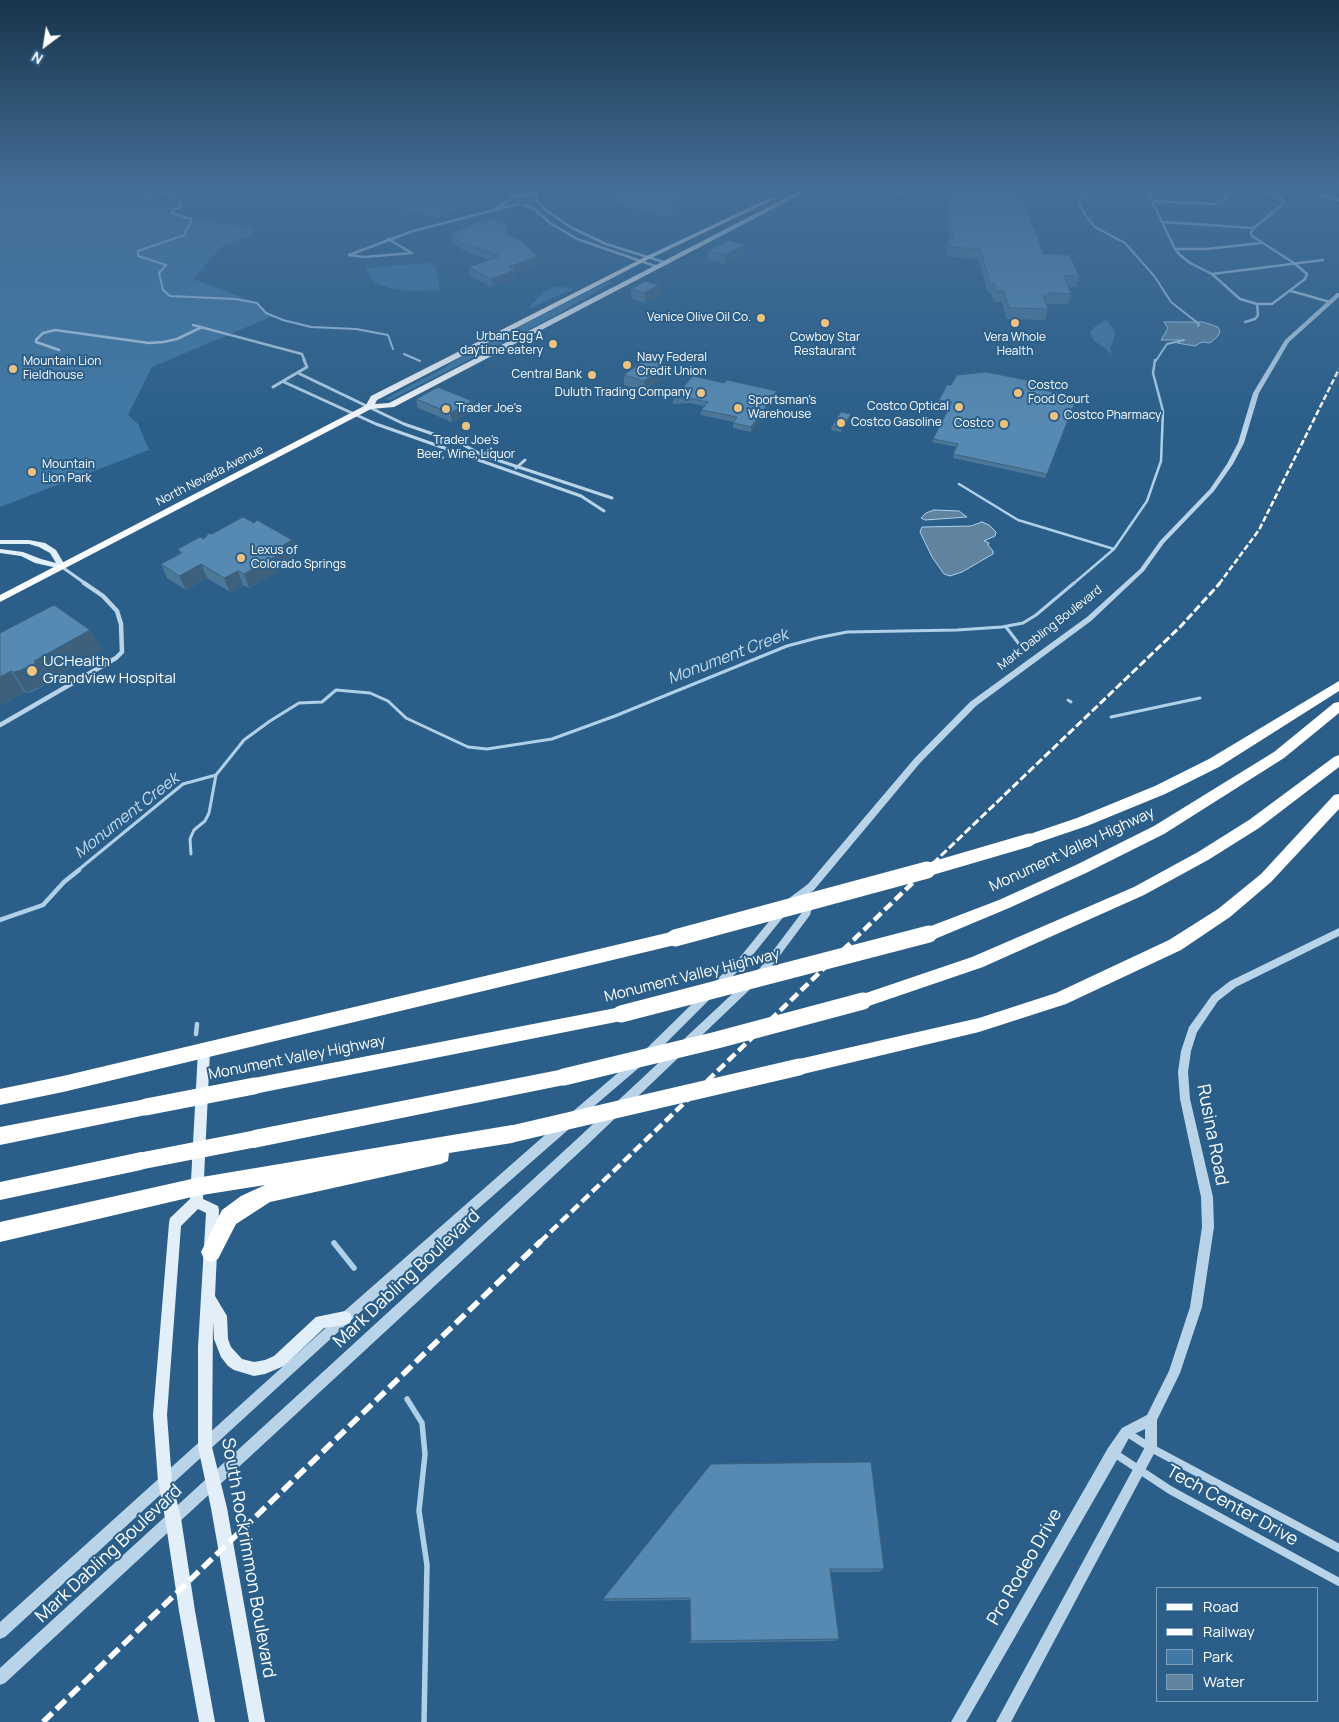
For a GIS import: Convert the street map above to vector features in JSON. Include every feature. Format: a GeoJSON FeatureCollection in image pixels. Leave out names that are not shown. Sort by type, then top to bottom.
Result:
{"type":"FeatureCollection","features":[{"type":"Feature","properties":{"kind":"highway"},"geometry":{"type":"LineString","coordinates":[[0,1097],[204,1051],[675,938],[875,885],[1029,840],[1082,822],[1160,790],[1214,763],[1339,685]]}},
{"type":"Feature","properties":{"kind":"highway","name":"Monument Valley Highway"},"geometry":{"type":"LineString","coordinates":[[0,1136],[621,1014],[929,934],[1004,904],[1082,869],[1159,830],[1279,755],[1339,706]]}},
{"type":"Feature","properties":{"kind":"highway"},"geometry":{"type":"LineString","coordinates":[[0,1191],[564,1076],[717,1040],[863,1001],[977,962],[1139,891],[1203,856],[1254,824],[1339,760]]}},
{"type":"Feature","properties":{"kind":"highway"},"geometry":{"type":"LineString","coordinates":[[210,1252],[229,1217],[248,1203],[267,1193],[979,1025],[1060,999],[1175,945],[1224,913],[1266,878],[1339,799]]}},
{"type":"Feature","properties":{"kind":"highway"},"geometry":{"type":"LineString","coordinates":[[0,1232],[474,1144]]}},
{"type":"Feature","properties":{"kind":"main road","name":"North Nevada Avenue"},"geometry":{"type":"LineString","coordinates":[[369,407],[374,398],[625,269]]}},
{"type":"Feature","properties":{"kind":"main road","name":"North Nevada Avenue"},"geometry":{"type":"LineString","coordinates":[[0,599],[369,407],[391,405],[653,269]]}},
{"type":"Feature","properties":{"kind":"main road"},"geometry":{"type":"LineString","coordinates":[[0,542],[21,541],[42,545],[53,552],[62,567]]}},
{"type":"Feature","properties":{"kind":"main road"},"geometry":{"type":"LineString","coordinates":[[0,551],[23,554],[38,561],[62,567]]}},
{"type":"Feature","properties":{"kind":"main road"},"geometry":{"type":"LineString","coordinates":[[204,1051],[196,1195],[175,1223],[160,1415],[165,1481],[174,1518],[187,1611],[207,1722]]}},
{"type":"Feature","properties":{"kind":"main road","name":"South Rockrimmon Boulevard"},"geometry":{"type":"LineString","coordinates":[[196,1195],[213,1210],[205,1348],[205,1447],[214,1482],[257,1722]]}},
{"type":"Feature","properties":{"kind":"main road"},"geometry":{"type":"LineString","coordinates":[[208,1298],[220,1316],[221,1339],[226,1352],[239,1365],[254,1369],[279,1361],[321,1322],[346,1318]]}},
{"type":"Feature","properties":{"kind":"street"},"geometry":{"type":"LineString","coordinates":[[1203,269],[1212,274],[1236,297],[1257,304],[1276,303],[1307,276],[1303,269]]}},
{"type":"Feature","properties":{"kind":"street"},"geometry":{"type":"LineString","coordinates":[[1212,274],[1247,269]]}},
{"type":"Feature","properties":{"kind":"street"},"geometry":{"type":"LineString","coordinates":[[1291,291],[1330,302]]}},
{"type":"Feature","properties":{"kind":"street","name":"Mark Dabling Boulevard"},"geometry":{"type":"LineString","coordinates":[[0,1632],[346,1318],[660,1043],[744,959],[790,902],[812,887],[924,754],[973,704],[1088,619],[1142,570],[1162,542],[1212,490],[1230,464],[1241,443],[1256,393],[1287,341],[1339,294]]}},
{"type":"Feature","properties":{"kind":"street"},"geometry":{"type":"LineString","coordinates":[[1245,322],[1255,319],[1258,315],[1257,304]]}},
{"type":"Feature","properties":{"kind":"street"},"geometry":{"type":"LineString","coordinates":[[193,324],[302,354],[307,367],[273,387]]}},
{"type":"Feature","properties":{"kind":"street"},"geometry":{"type":"LineString","coordinates":[[59,350],[36,342],[36,340],[43,333],[55,330],[156,343],[177,339],[202,327]]}},
{"type":"Feature","properties":{"kind":"street"},"geometry":{"type":"LineString","coordinates":[[298,373],[404,424],[462,444],[482,455],[612,498]]}},
{"type":"Feature","properties":{"kind":"street"},"geometry":{"type":"LineString","coordinates":[[284,382],[376,424],[581,496],[604,511]]}},
{"type":"Feature","properties":{"kind":"street"},"geometry":{"type":"LineString","coordinates":[[476,460],[491,449]]}},
{"type":"Feature","properties":{"kind":"street"},"geometry":{"type":"LineString","coordinates":[[511,472],[526,460]]}},
{"type":"Feature","properties":{"kind":"street"},"geometry":{"type":"LineString","coordinates":[[0,725],[116,658],[122,652],[121,624],[117,611],[103,596],[62,567]]}},
{"type":"Feature","properties":{"kind":"street","name":"Mark Dabling Boulevard"},"geometry":{"type":"LineString","coordinates":[[0,1678],[581,1144],[763,971],[806,912],[812,887]]}},
{"type":"Feature","properties":{"kind":"street","name":"Rusina Road"},"geometry":{"type":"LineString","coordinates":[[1151,1448],[1151,1419],[1174,1373],[1196,1307],[1208,1227],[1207,1197],[1184,1099],[1183,1072],[1186,1051],[1193,1030],[1215,998],[1233,984],[1339,932]]}},
{"type":"Feature","properties":{"kind":"street"},"geometry":{"type":"LineString","coordinates":[[1126,1432],[1151,1419]]}},
{"type":"Feature","properties":{"kind":"street","name":"Tech Center Drive"},"geometry":{"type":"LineString","coordinates":[[1126,1432],[1151,1448],[1339,1548]]}},
{"type":"Feature","properties":{"kind":"street","name":"Pro Rodeo Drive"},"geometry":{"type":"LineString","coordinates":[[958,1722],[1126,1432]]}},
{"type":"Feature","properties":{"kind":"street"},"geometry":{"type":"LineString","coordinates":[[1003,1722],[1151,1448]]}},
{"type":"Feature","properties":{"kind":"street","name":"Tech Center Drive"},"geometry":{"type":"LineString","coordinates":[[1113,1453],[1170,1490],[1339,1582]]}},
{"type":"Feature","properties":{"kind":"green space"},"geometry":{"type":"Polygon","coordinates":[[[0,269],[201,269],[193,279],[257,303],[273,316],[152,367],[128,415],[138,424],[149,450],[0,507],[0,269]]]}},
{"type":"Feature","properties":{"kind":"green space"},"geometry":{"type":"Polygon","coordinates":[[[367,269],[436,269],[440,290],[410,291],[390,288],[375,283],[367,269]]]}},
{"type":"Feature","properties":{"kind":"green space"},"geometry":{"type":"Polygon","coordinates":[[[609,281],[612,283],[551,318],[390,400],[385,399],[442,369],[462,356],[609,281]]]}},
{"type":"Feature","properties":{"kind":"green space"},"geometry":{"type":"Polygon","coordinates":[[[556,286],[574,289],[532,308],[529,307],[543,293],[556,286]]]}},
{"type":"Feature","properties":{"kind":"green space"},"geometry":{"type":"Polygon","coordinates":[[[1105,320],[1108,321],[1115,331],[1110,348],[1112,357],[1106,349],[1094,341],[1090,333],[1093,328],[1105,320]]]}},
{"type":"Feature","properties":{"kind":"water"},"geometry":{"type":"Polygon","coordinates":[[[1164,322],[1203,322],[1218,327],[1220,331],[1218,336],[1210,343],[1202,342],[1195,346],[1177,343],[1181,340],[1161,340],[1168,328],[1164,322]]]}},
{"type":"Feature","properties":{"kind":"water"},"geometry":{"type":"Polygon","coordinates":[[[934,510],[959,511],[967,517],[925,520],[921,518],[926,513],[934,510]]]}},
{"type":"Feature","properties":{"kind":"water"},"geometry":{"type":"Polygon","coordinates":[[[982,522],[989,525],[996,532],[995,536],[984,541],[989,543],[988,545],[993,554],[962,572],[950,576],[944,574],[932,557],[920,532],[922,527],[971,526],[982,522]]]}},
{"type":"Feature","properties":{"kind":"building"},"geometry":{"type":"Polygon","coordinates":[[[473,269],[515,270],[491,279],[473,269]]]}},
{"type":"Feature","properties":{"kind":"building"},"geometry":{"type":"Polygon","coordinates":[[[986,269],[1076,269],[1079,276],[1064,276],[1071,294],[1048,293],[1049,296],[1043,296],[1048,309],[1009,308],[1004,291],[996,291],[994,283],[990,283],[986,269]]]}},
{"type":"Feature","properties":{"kind":"building"},"geometry":{"type":"Polygon","coordinates":[[[645,281],[659,285],[644,293],[631,289],[645,281]]]}},
{"type":"Feature","properties":{"kind":"building"},"geometry":{"type":"Polygon","coordinates":[[[646,359],[666,365],[644,381],[624,375],[646,359]]]}},
{"type":"Feature","properties":{"kind":"building","name":"Costco"},"geometry":{"type":"Polygon","coordinates":[[[986,372],[1046,384],[1043,390],[1077,397],[1047,474],[953,454],[958,444],[933,439],[952,402],[939,400],[947,385],[951,385],[957,375],[986,372]]]}},
{"type":"Feature","properties":{"kind":"building"},"geometry":{"type":"Polygon","coordinates":[[[693,376],[724,383],[727,380],[777,391],[751,427],[733,423],[737,417],[701,410],[708,402],[689,398],[673,399],[693,376]]]}},
{"type":"Feature","properties":{"kind":"building"},"geometry":{"type":"Polygon","coordinates":[[[438,387],[472,401],[450,413],[416,399],[438,387]]]}},
{"type":"Feature","properties":{"kind":"building","name":"Costco Gasoline"},"geometry":{"type":"Polygon","coordinates":[[[841,412],[851,414],[842,428],[832,426],[841,412]]]}},
{"type":"Feature","properties":{"kind":"building"},"geometry":{"type":"Polygon","coordinates":[[[243,517],[254,523],[257,520],[292,540],[275,550],[281,553],[244,574],[238,571],[224,578],[201,564],[179,576],[161,564],[182,553],[178,549],[200,537],[204,539],[209,533],[212,534],[243,517]]]}},
{"type":"Feature","properties":{"kind":"building"},"geometry":{"type":"Polygon","coordinates":[[[54,605],[90,630],[34,661],[36,663],[19,671],[11,671],[0,677],[0,633],[54,605]]]}},
{"type":"Feature","properties":{"kind":"building"},"geometry":{"type":"Polygon","coordinates":[[[871,1462],[884,1569],[830,1569],[839,1639],[691,1641],[690,1598],[603,1599],[711,1464],[871,1462]]]}},
{"type":"Feature","properties":{"kind":"waterway"},"geometry":{"type":"LineString","coordinates":[[162,269],[159,273],[163,290],[170,296],[235,299],[257,303],[266,313],[283,320],[311,327],[356,329],[388,335],[393,349]]}},
{"type":"Feature","properties":{"kind":"waterway","name":"Monument Creek"},"geometry":{"type":"LineString","coordinates":[[1148,269],[1171,302],[1199,324],[1198,326]]}},
{"type":"Feature","properties":{"kind":"waterway","name":"Monument Creek"},"geometry":{"type":"LineString","coordinates":[[1155,362],[1167,344],[1184,340]]}},
{"type":"Feature","properties":{"kind":"waterway"},"geometry":{"type":"LineString","coordinates":[[404,354],[420,361]]}},
{"type":"Feature","properties":{"kind":"waterway","name":"Monument Creek"},"geometry":{"type":"LineString","coordinates":[[1114,549],[1147,501],[1161,461],[1163,411],[1153,373],[1155,360]]}},
{"type":"Feature","properties":{"kind":"waterway"},"geometry":{"type":"LineString","coordinates":[[959,484],[1018,520],[1114,549]]}},
{"type":"Feature","properties":{"kind":"waterway","name":"Monument Creek"},"geometry":{"type":"LineString","coordinates":[[1073,584],[1114,549]]}},
{"type":"Feature","properties":{"kind":"waterway","name":"Monument Creek"},"geometry":{"type":"LineString","coordinates":[[216,775],[244,740],[270,721],[299,703],[322,702],[336,690],[370,693],[388,701],[406,718],[468,747],[487,749],[552,739],[615,716],[787,646],[817,638],[847,632],[957,630],[1002,627],[1023,623],[1036,615],[1074,583]]}},
{"type":"Feature","properties":{"kind":"waterway"},"geometry":{"type":"LineString","coordinates":[[1006,627],[1019,644]]}},
{"type":"Feature","properties":{"kind":"waterway"},"geometry":{"type":"LineString","coordinates":[[1111,717],[1200,698]]}},
{"type":"Feature","properties":{"kind":"waterway","name":"Monument Creek"},"geometry":{"type":"LineString","coordinates":[[77,871],[183,784],[216,775]]}},
{"type":"Feature","properties":{"kind":"waterway"},"geometry":{"type":"LineString","coordinates":[[191,854],[190,839],[194,830],[205,821],[209,813],[216,775]]}},
{"type":"Feature","properties":{"kind":"waterway","name":"Monument Creek"},"geometry":{"type":"LineString","coordinates":[[0,920],[43,905],[64,882],[79,870]]}},
{"type":"Feature","properties":{"kind":"waterway"},"geometry":{"type":"LineString","coordinates":[[196,1034],[197,1024]]}},
{"type":"Feature","properties":{"kind":"waterway"},"geometry":{"type":"LineString","coordinates":[[334,1243],[354,1268]]}},
{"type":"Feature","properties":{"kind":"waterway"},"geometry":{"type":"LineString","coordinates":[[407,1399],[422,1423],[425,1454],[419,1511],[427,1565],[424,1722]]}},
{"type":"Feature","properties":{"kind":"railway"},"geometry":{"type":"LineString","coordinates":[[1219,584],[1259,530],[1339,369]]}},
{"type":"Feature","properties":{"kind":"railway"},"geometry":{"type":"LineString","coordinates":[[925,871],[1181,626],[1220,583]]}},
{"type":"Feature","properties":{"kind":"railway"},"geometry":{"type":"LineString","coordinates":[[540,1242],[926,870]]}},
{"type":"Feature","properties":{"kind":"railway"},"geometry":{"type":"LineString","coordinates":[[43,1722],[541,1241]]}},
{"type":"Feature","properties":{"kind":"place","name":"Venice Olive Oil Co."},"geometry":{"type":"Point","coordinates":[761,318]}},
{"type":"Feature","properties":{"kind":"place","name":"Cowboy Star Restaurant"},"geometry":{"type":"Point","coordinates":[825,323]}},
{"type":"Feature","properties":{"kind":"place","name":"Vera Whole Health"},"geometry":{"type":"Point","coordinates":[1015,323]}},
{"type":"Feature","properties":{"kind":"place","name":"Urban Egg A daytime eatery"},"geometry":{"type":"Point","coordinates":[553,344]}},
{"type":"Feature","properties":{"kind":"place","name":"Navy Federal Credit Union"},"geometry":{"type":"Point","coordinates":[627,365]}},
{"type":"Feature","properties":{"kind":"place","name":"Mountain Lion Fieldhouse"},"geometry":{"type":"Point","coordinates":[13,369]}},
{"type":"Feature","properties":{"kind":"place","name":"Central Bank"},"geometry":{"type":"Point","coordinates":[592,375]}},
{"type":"Feature","properties":{"kind":"place","name":"Duluth Trading Company"},"geometry":{"type":"Point","coordinates":[701,393]}},
{"type":"Feature","properties":{"kind":"place","name":"Costco Food Court"},"geometry":{"type":"Point","coordinates":[1018,393]}},
{"type":"Feature","properties":{"kind":"place","name":"Costco Optical"},"geometry":{"type":"Point","coordinates":[959,407]}},
{"type":"Feature","properties":{"kind":"place","name":"Sportsman's Warehouse"},"geometry":{"type":"Point","coordinates":[738,408]}},
{"type":"Feature","properties":{"kind":"place","name":"Trader Joe's"},"geometry":{"type":"Point","coordinates":[446,409]}},
{"type":"Feature","properties":{"kind":"place","name":"Costco Pharmacy"},"geometry":{"type":"Point","coordinates":[1054,416]}},
{"type":"Feature","properties":{"kind":"place","name":"Costco Gasoline"},"geometry":{"type":"Point","coordinates":[841,423]}},
{"type":"Feature","properties":{"kind":"place","name":"Costco"},"geometry":{"type":"Point","coordinates":[1004,424]}},
{"type":"Feature","properties":{"kind":"place","name":"Trader Joe's Beer, Wine, Liquor"},"geometry":{"type":"Point","coordinates":[466,426]}},
{"type":"Feature","properties":{"kind":"place","name":"Mountain Lion Park"},"geometry":{"type":"Point","coordinates":[32,472]}},
{"type":"Feature","properties":{"kind":"place","name":"Lexus of Colorado Springs"},"geometry":{"type":"Point","coordinates":[241,558]}},
{"type":"Feature","properties":{"kind":"place","name":"UCHealth Grandview Hospital"},"geometry":{"type":"Point","coordinates":[32,671]}}]}
